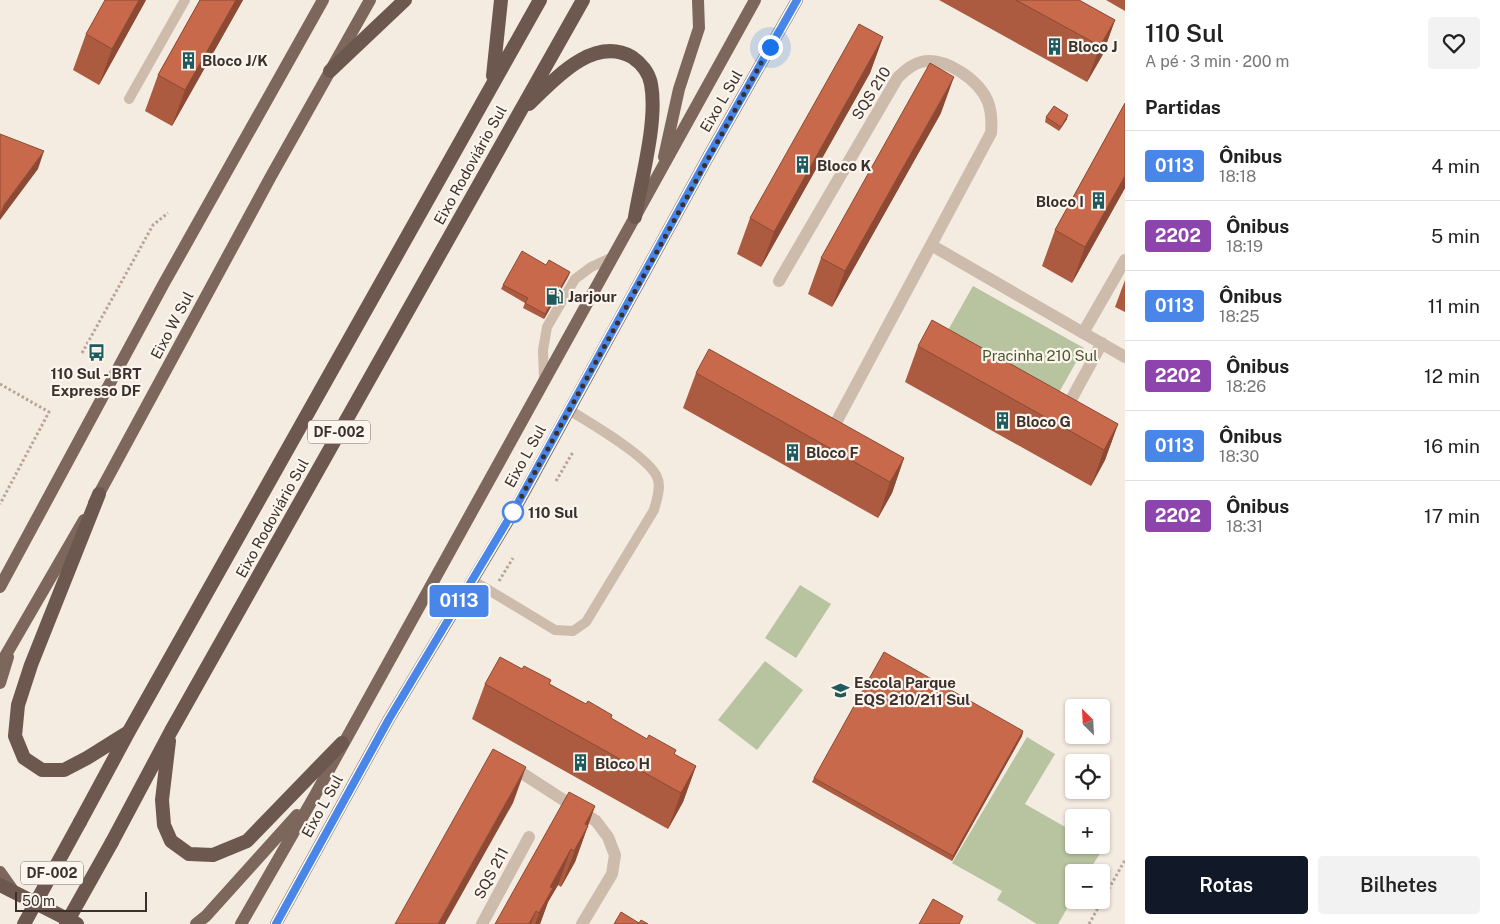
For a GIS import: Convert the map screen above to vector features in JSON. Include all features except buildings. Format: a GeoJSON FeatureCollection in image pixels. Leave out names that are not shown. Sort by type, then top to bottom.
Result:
{"type":"FeatureCollection","features":[{"type":"Feature","properties":{"kind":"highway"},"geometry":{"type":"LineString","coordinates":[[330,71],[405,0]]}},
{"type":"Feature","properties":{"kind":"highway"},"geometry":{"type":"LineString","coordinates":[[492,84],[501,0]]}},
{"type":"Feature","properties":{"kind":"highway","name":"Eixo Rodoviário Sul"},"geometry":{"type":"LineString","coordinates":[[66,924],[171,731],[583,0]]}},
{"type":"Feature","properties":{"kind":"highway","name":"Eixo Rodoviário Sul"},"geometry":{"type":"LineString","coordinates":[[24,924],[128,733],[537,4]]}},
{"type":"Feature","properties":{"kind":"highway"},"geometry":{"type":"LineString","coordinates":[[517,115],[568,67],[598,53],[623,52],[641,62],[651,83],[652,106],[635,217]]}},
{"type":"Feature","properties":{"kind":"highway"},"geometry":{"type":"LineString","coordinates":[[99,494],[31,665],[18,705],[15,736],[24,758],[42,770],[64,770],[128,733]]}},
{"type":"Feature","properties":{"kind":"highway"},"geometry":{"type":"LineString","coordinates":[[171,731],[162,800],[164,825],[171,841],[189,854],[213,855],[247,841],[342,743]]}},
{"type":"Feature","properties":{"kind":"highway"},"geometry":{"type":"LineString","coordinates":[[6,887],[77,924]]}},
{"type":"Feature","properties":{"kind":"main road","name":"Eixo W Sul"},"geometry":{"type":"LineString","coordinates":[[0,587],[163,285],[323,0]]}},
{"type":"Feature","properties":{"kind":"main road"},"geometry":{"type":"LineString","coordinates":[[662,168],[679,89],[700,28],[698,0]]}},
{"type":"Feature","properties":{"kind":"main road","name":"Eixo L Sul"},"geometry":{"type":"LineString","coordinates":[[241,924],[314,797],[342,743],[754,0]]}},
{"type":"Feature","properties":{"kind":"main road","name":"Eixo L Sul"},"geometry":{"type":"LineString","coordinates":[[276,924],[389,719],[514,510],[797,0]]}},
{"type":"Feature","properties":{"kind":"main road","name":"Eixo W Sul"},"geometry":{"type":"LineString","coordinates":[[0,665],[99,494],[370,1]]}},
{"type":"Feature","properties":{"kind":"main road"},"geometry":{"type":"LineString","coordinates":[[0,683],[13,642]]}},
{"type":"Feature","properties":{"kind":"main road"},"geometry":{"type":"LineString","coordinates":[[196,924],[206,916],[314,797]]}},
{"type":"Feature","properties":{"kind":"main road"},"geometry":{"type":"LineString","coordinates":[[0,872],[6,887]]}},
{"type":"Feature","properties":{"kind":"street","name":"SQS 210"},"geometry":{"type":"LineString","coordinates":[[780,281],[898,77],[908,68],[921,62],[936,61],[952,67],[977,86],[987,100],[992,116],[991,133],[831,430]]}},
{"type":"Feature","properties":{"kind":"street"},"geometry":{"type":"LineString","coordinates":[[931,245],[1125,357]]}},
{"type":"Feature","properties":{"kind":"street"},"geometry":{"type":"LineString","coordinates":[[1083,333],[1125,260]]}},
{"type":"Feature","properties":{"kind":"street"},"geometry":{"type":"LineString","coordinates":[[1049,400],[1070,411],[1102,343]]}},
{"type":"Feature","properties":{"kind":"street"},"geometry":{"type":"LineString","coordinates":[[503,762],[596,821],[608,837],[615,855],[612,874],[582,924]]}},
{"type":"Feature","properties":{"kind":"street","name":"SQS 211"},"geometry":{"type":"LineString","coordinates":[[482,924],[529,837]]}},
{"type":"Feature","properties":{"kind":"lane"},"geometry":{"type":"LineString","coordinates":[[129,99],[185,0]]}},
{"type":"Feature","properties":{"kind":"lane"},"geometry":{"type":"LineString","coordinates":[[544,379],[543,350],[547,327],[575,279],[591,267],[613,256]]}},
{"type":"Feature","properties":{"kind":"lane"},"geometry":{"type":"LineString","coordinates":[[472,580],[555,630],[573,631],[586,622],[654,510],[658,494],[658,478],[649,464],[569,410]]}},
{"type":"Feature","properties":{"kind":"path"},"geometry":{"type":"LineString","coordinates":[[82,353],[153,225],[168,213]]}},
{"type":"Feature","properties":{"kind":"path"},"geometry":{"type":"LineString","coordinates":[[0,384],[49,412],[0,504]]}},
{"type":"Feature","properties":{"kind":"path"},"geometry":{"type":"LineString","coordinates":[[556,481],[573,452]]}},
{"type":"Feature","properties":{"kind":"path"},"geometry":{"type":"LineString","coordinates":[[492,592],[514,558]]}},
{"type":"Feature","properties":{"kind":"path"},"geometry":{"type":"LineString","coordinates":[[1089,924],[1125,860]]}},
{"type":"Feature","properties":{"kind":"green space","name":"Pracinha 210 Sul"},"geometry":{"type":"Polygon","coordinates":[[[973,286],[1084,348],[1057,396],[947,332],[973,286]]]}},
{"type":"Feature","properties":{"kind":"green space"},"geometry":{"type":"Polygon","coordinates":[[[800,585],[831,604],[796,658],[765,638],[800,585]]]}},
{"type":"Feature","properties":{"kind":"green space"},"geometry":{"type":"Polygon","coordinates":[[[765,661],[803,690],[757,750],[718,720],[765,661]]]}},
{"type":"Feature","properties":{"kind":"green space"},"geometry":{"type":"Polygon","coordinates":[[[1027,737],[1055,754],[1025,804],[1065,827],[1065,854],[1100,854],[1093,864],[1065,864],[1065,909],[1067,909],[1058,924],[1037,924],[997,900],[1002,891],[952,863],[1027,737]]]}},
{"type":"Feature","properties":{"kind":"bus line","name":"0113"},"geometry":{"type":"LineString","coordinates":[[276,924],[389,719],[514,510],[708,157],[797,0]]}},
{"type":"Feature","properties":{"kind":"place","name":"Bloco J"},"geometry":{"type":"Point","coordinates":[1054,46]}},
{"type":"Feature","properties":{"kind":"place","name":"Bloco J/K"},"geometry":{"type":"Point","coordinates":[188,60]}},
{"type":"Feature","properties":{"kind":"place","name":"Bloco K"},"geometry":{"type":"Point","coordinates":[803,165]}},
{"type":"Feature","properties":{"kind":"place","name":"Bloco I"},"geometry":{"type":"Point","coordinates":[1098,201]}},
{"type":"Feature","properties":{"kind":"place","name":"Jarjour"},"geometry":{"type":"Point","coordinates":[554,296]}},
{"type":"Feature","properties":{"kind":"place","name":"110 Sul - BRT Expresso DF"},"geometry":{"type":"Point","coordinates":[96,352]}},
{"type":"Feature","properties":{"kind":"place","name":"Bloco G"},"geometry":{"type":"Point","coordinates":[1002,421]}},
{"type":"Feature","properties":{"kind":"place","name":"Bloco F"},"geometry":{"type":"Point","coordinates":[792,452]}},
{"type":"Feature","properties":{"kind":"place","name":"110 Sul"},"geometry":{"type":"Point","coordinates":[513,512]}},
{"type":"Feature","properties":{"kind":"place","name":"Escola Parque EQS 210/211 Sul"},"geometry":{"type":"Point","coordinates":[840,691]}},
{"type":"Feature","properties":{"kind":"place","name":"Bloco H"},"geometry":{"type":"Point","coordinates":[581,763]}},
{"type":"Feature","properties":{"kind":"route"},"geometry":{"type":"LineString","coordinates":[[513,512],[770,47]]}}]}
